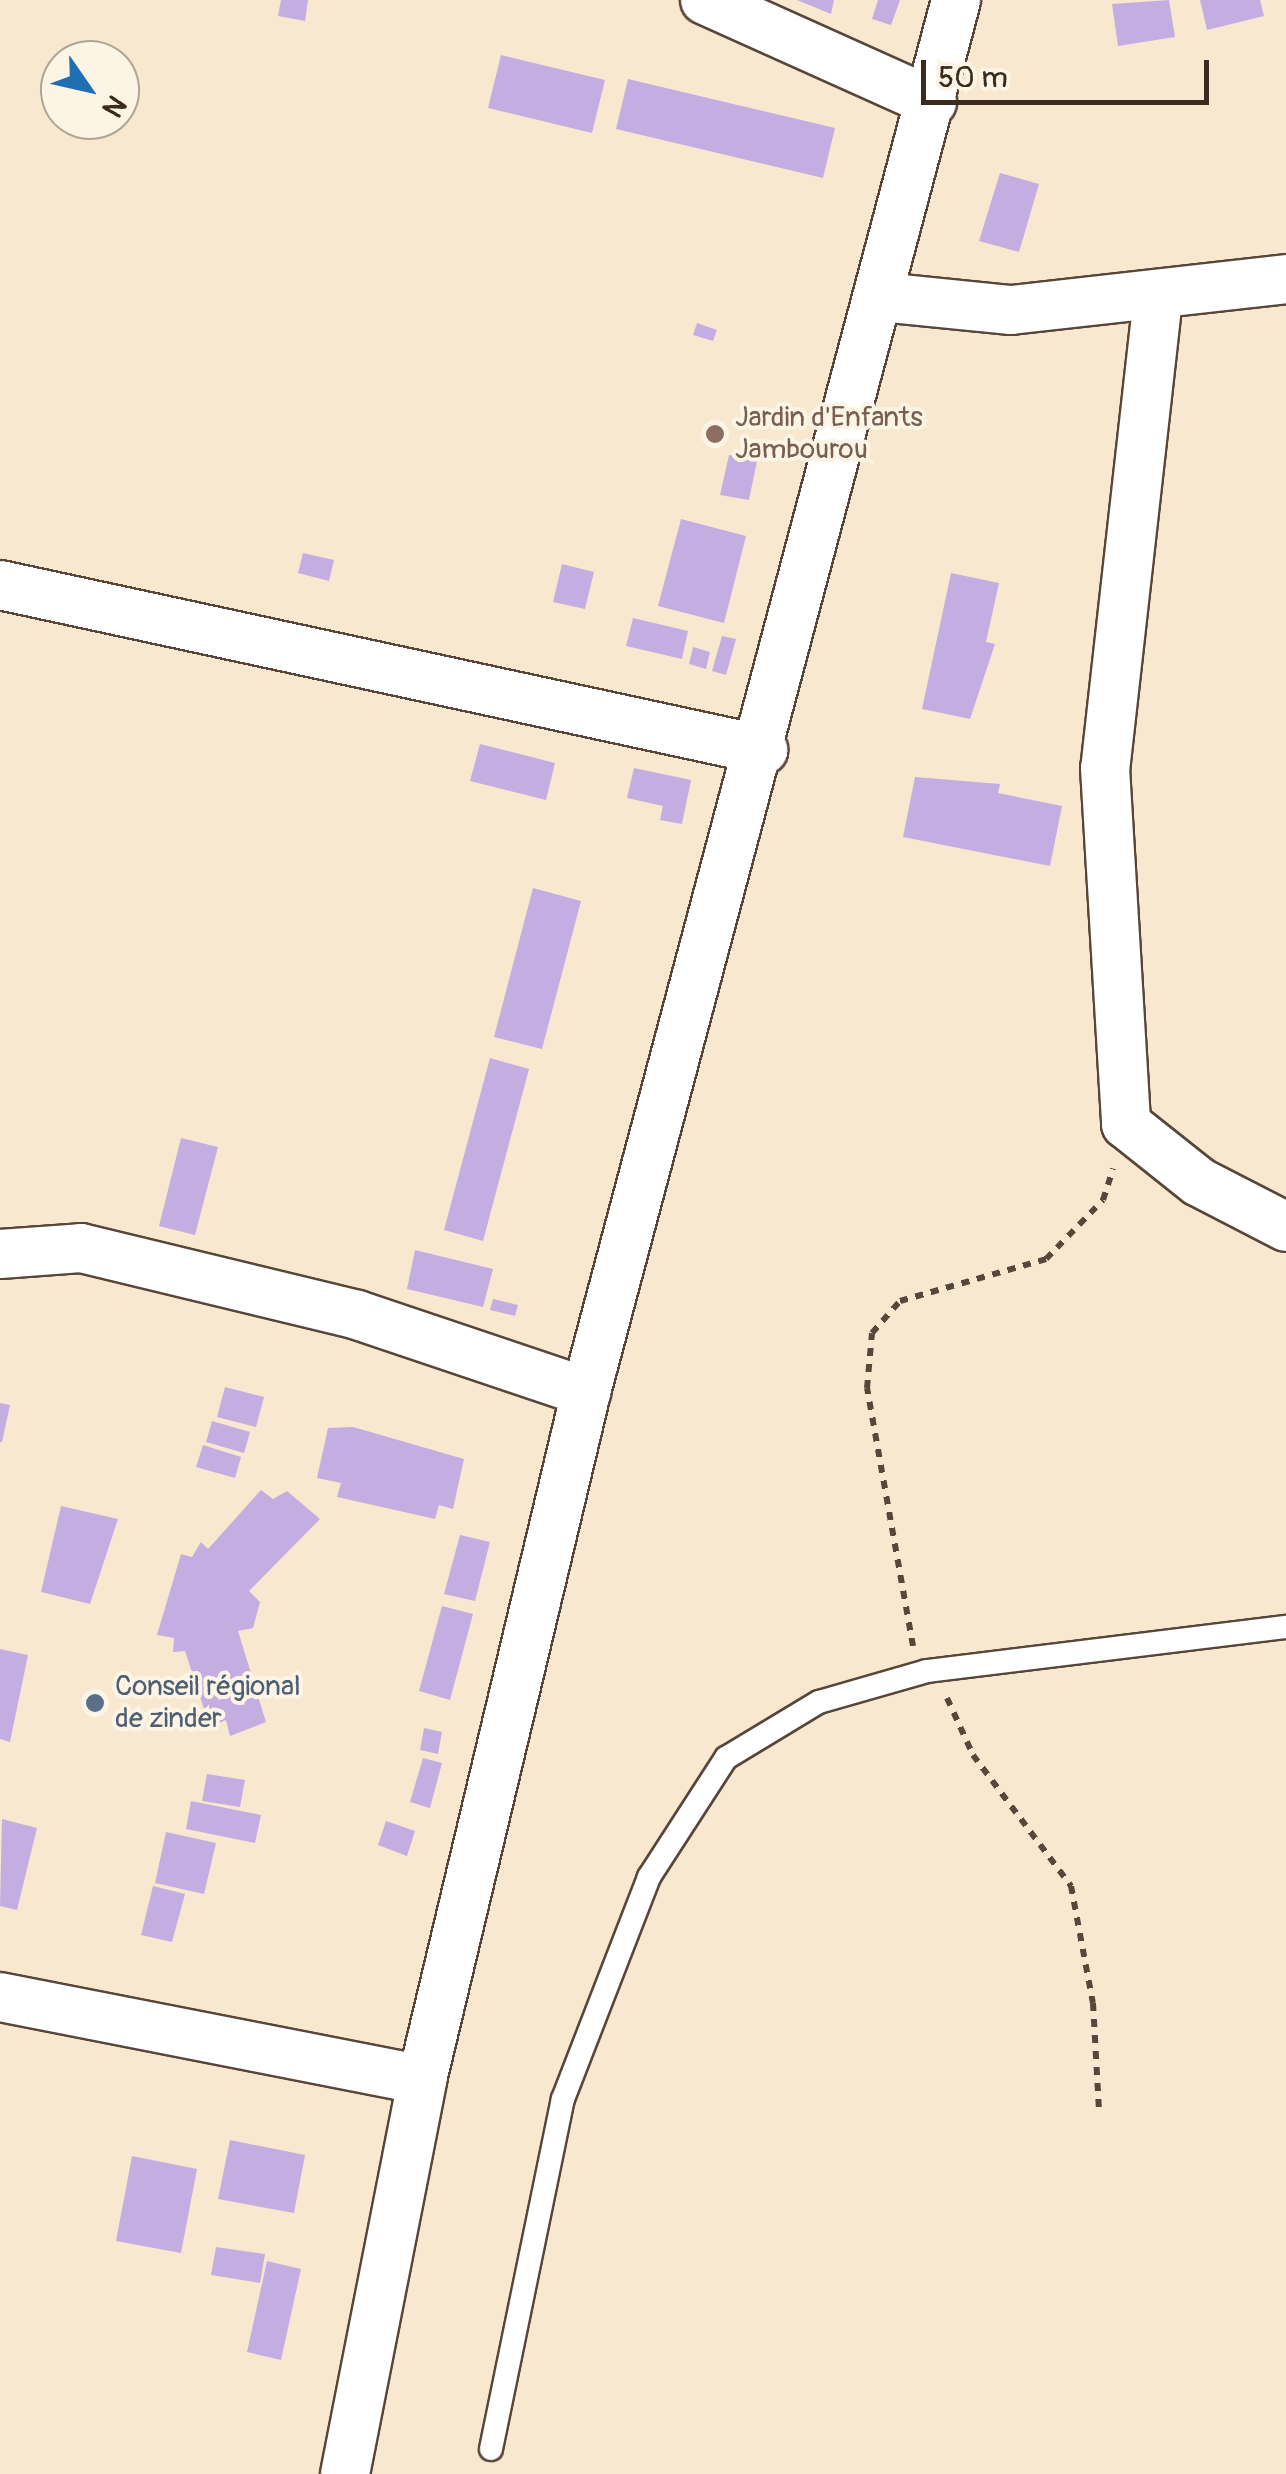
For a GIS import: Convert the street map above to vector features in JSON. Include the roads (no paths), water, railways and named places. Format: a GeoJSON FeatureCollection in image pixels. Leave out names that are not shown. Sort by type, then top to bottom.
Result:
{"type":"FeatureCollection","features":[{"type":"Feature","properties":{"kind":"street"},"geometry":{"type":"LineString","coordinates":[[704,0],[932,102]]}},
{"type":"Feature","properties":{"kind":"street"},"geometry":{"type":"LineString","coordinates":[[345,2474],[422,2080],[586,1392],[763,750],[956,0]]}},
{"type":"Feature","properties":{"kind":"street"},"geometry":{"type":"LineString","coordinates":[[881,297],[1012,310],[1158,298],[1286,279]]}},
{"type":"Feature","properties":{"kind":"street"},"geometry":{"type":"LineString","coordinates":[[1158,298],[1105,768],[1126,1124],[1198,1182],[1286,1227]]}},
{"type":"Feature","properties":{"kind":"street"},"geometry":{"type":"LineString","coordinates":[[0,585],[763,750]]}},
{"type":"Feature","properties":{"kind":"street"},"geometry":{"type":"LineString","coordinates":[[0,1254],[81,1248],[358,1315],[586,1392]]}},
{"type":"Feature","properties":{"kind":"street"},"geometry":{"type":"LineString","coordinates":[[0,1996],[422,2080]]}},
{"type":"Feature","properties":{"kind":"lane"},"geometry":{"type":"LineString","coordinates":[[490,2449],[563,2098],[650,1878],[726,1758],[819,1702],[927,1672],[1286,1627]]}},
{"type":"Feature","properties":{"kind":"place","name":"Jardin d'Enfants Jambourou"},"geometry":{"type":"Point","coordinates":[715,434]}},
{"type":"Feature","properties":{"kind":"place","name":"Conseil régional de zinder"},"geometry":{"type":"Point","coordinates":[95,1703]}}]}
